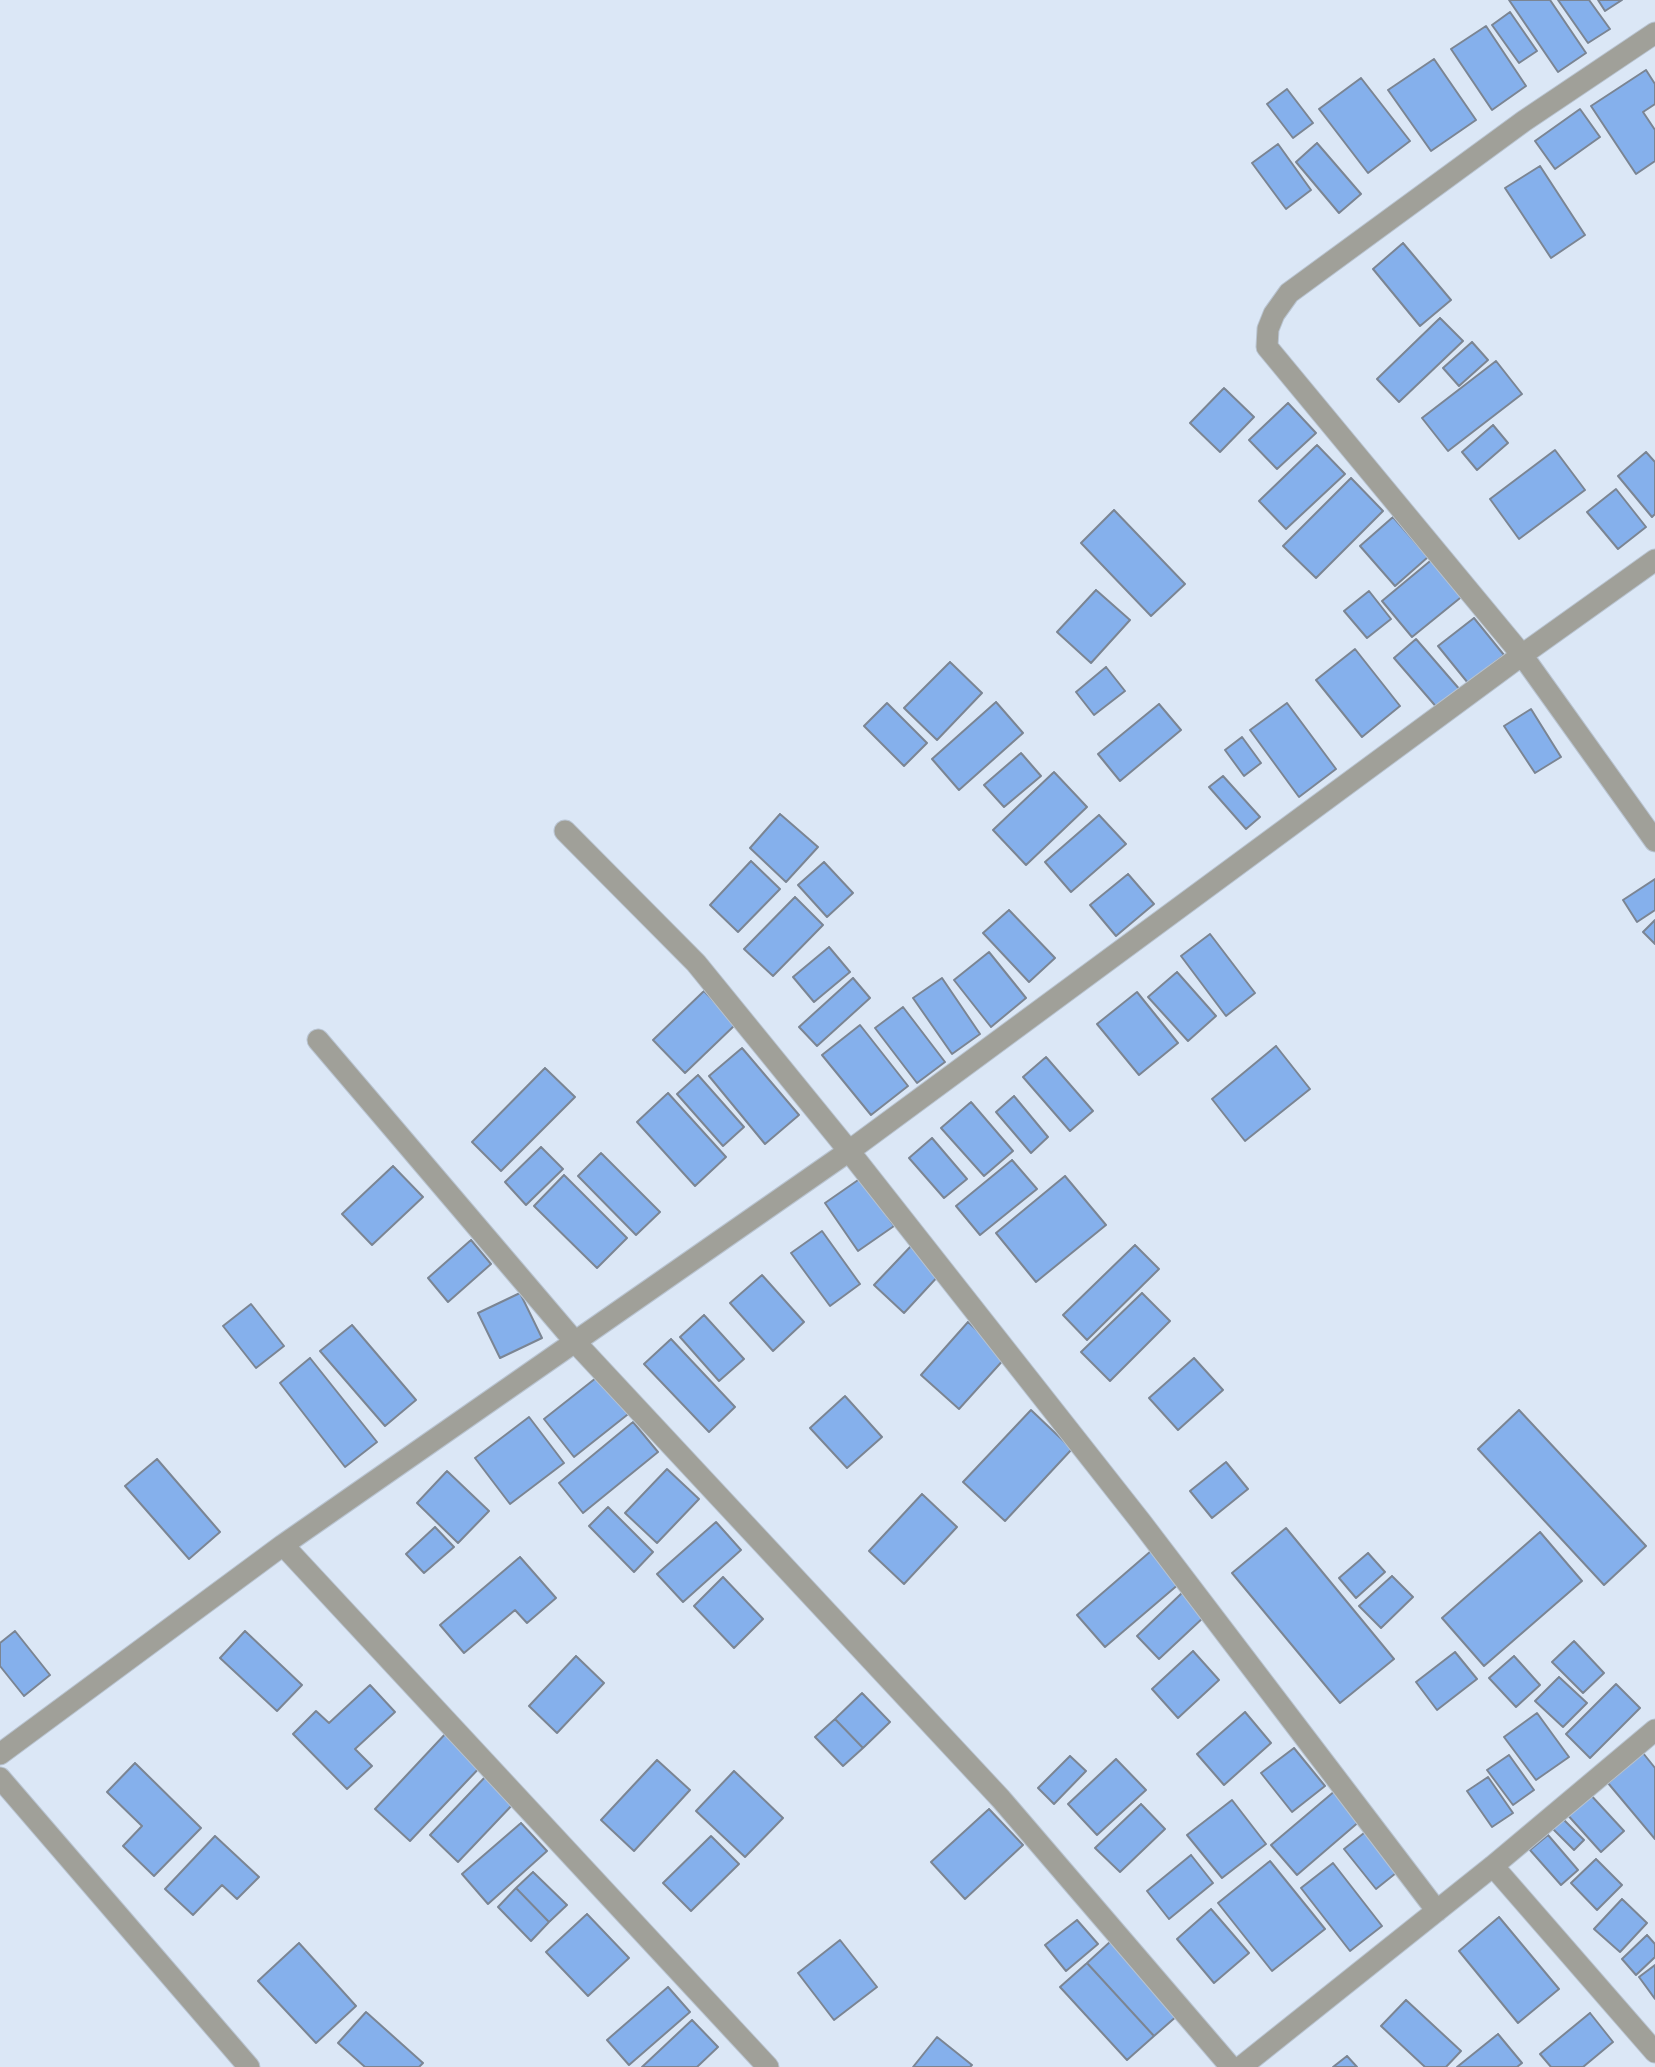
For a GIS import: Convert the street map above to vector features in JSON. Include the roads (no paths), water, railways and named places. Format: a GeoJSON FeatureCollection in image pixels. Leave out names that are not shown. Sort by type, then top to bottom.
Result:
{"type":"FeatureCollection","features":[{"type":"Feature","properties":{"kind":"street"},"geometry":{"type":"LineString","coordinates":[[1655,33],[1524,121],[1289,293],[1273,314],[1268,329],[1267,347],[1522,655],[1655,841]]}},
{"type":"Feature","properties":{"kind":"street"},"geometry":{"type":"LineString","coordinates":[[0,1754],[283,1545],[849,1151],[1655,560]]}},
{"type":"Feature","properties":{"kind":"street"},"geometry":{"type":"LineString","coordinates":[[565,831],[696,963],[849,1151],[1150,1533],[1437,1911]]}},
{"type":"Feature","properties":{"kind":"street"},"geometry":{"type":"LineString","coordinates":[[318,1040],[576,1343],[1001,1799],[1231,2067]]}},
{"type":"Feature","properties":{"kind":"street"},"geometry":{"type":"LineString","coordinates":[[283,1545],[768,2067]]}},
{"type":"Feature","properties":{"kind":"street"},"geometry":{"type":"LineString","coordinates":[[1241,2067],[1493,1866],[1655,1730]]}},
{"type":"Feature","properties":{"kind":"street"},"geometry":{"type":"LineString","coordinates":[[0,1778],[249,2067]]}},
{"type":"Feature","properties":{"kind":"street"},"geometry":{"type":"LineString","coordinates":[[1493,1866],[1655,2052]]}}]}
